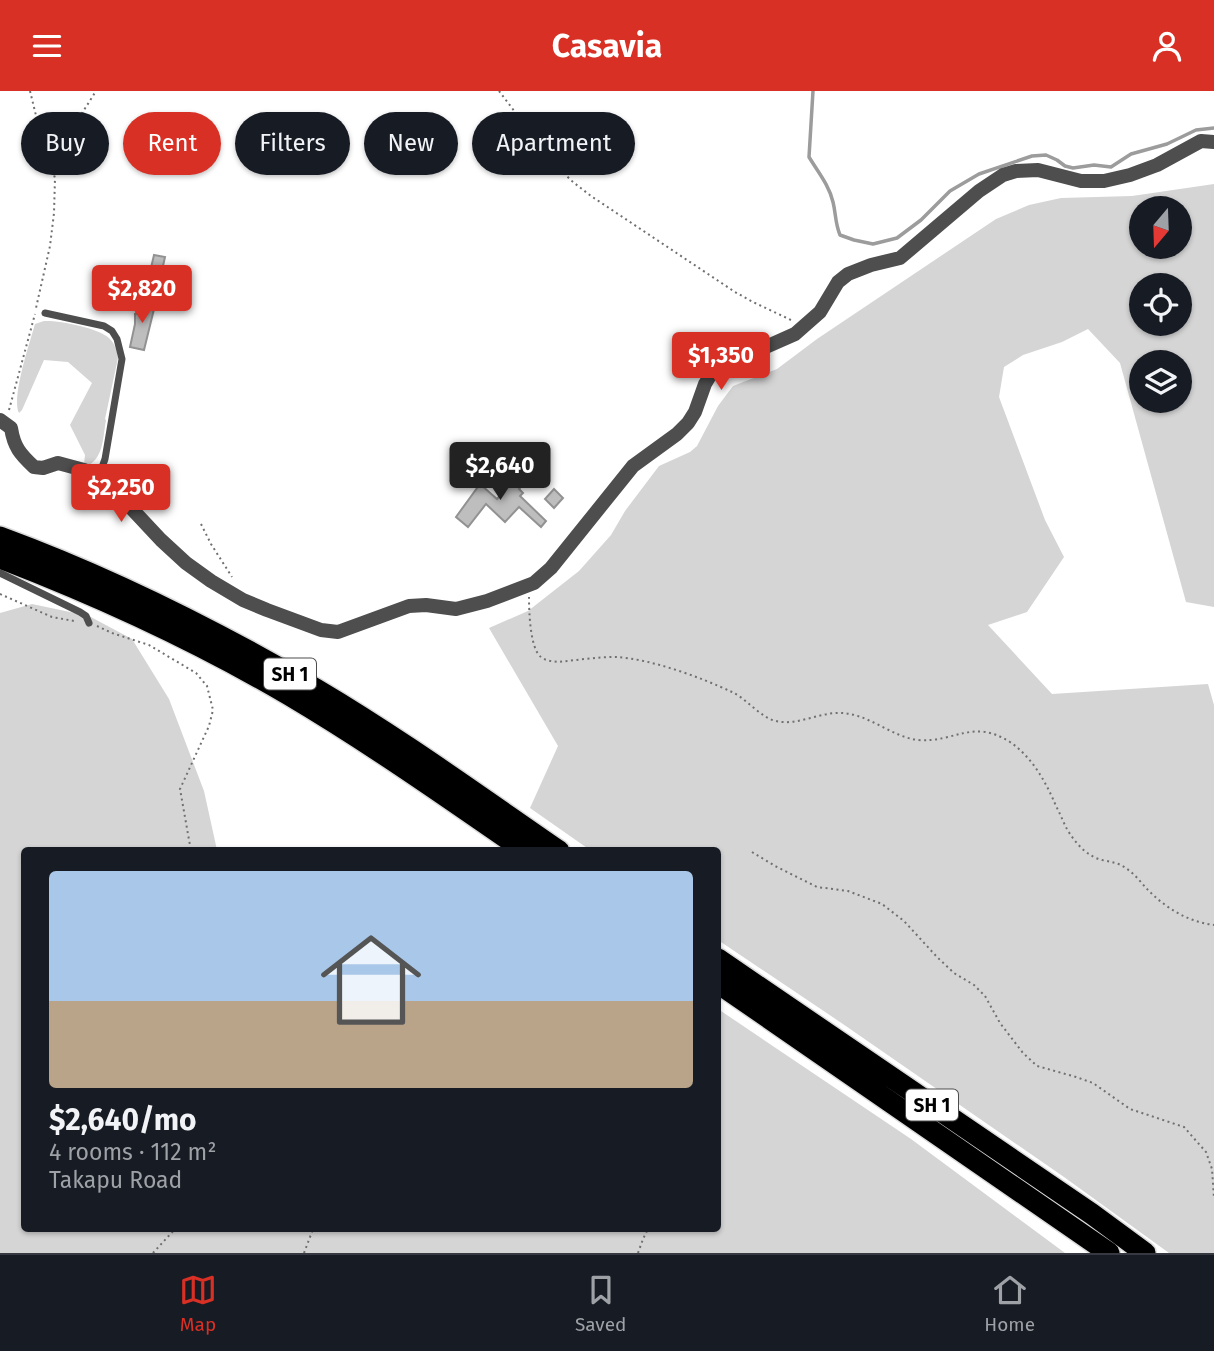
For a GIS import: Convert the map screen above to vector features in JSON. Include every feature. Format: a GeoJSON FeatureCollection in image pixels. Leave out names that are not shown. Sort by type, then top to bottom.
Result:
{"type":"FeatureCollection","features":[{"type":"Feature","properties":{"kind":"highway","name":"SH 1"},"geometry":{"type":"LineString","coordinates":[[0,537],[113,584],[257,655],[371,723],[553,847]]}},
{"type":"Feature","properties":{"kind":"highway","name":"SH 1"},"geometry":{"type":"LineString","coordinates":[[0,558],[29,578],[72,587],[157,625],[290,696],[519,847]]}},
{"type":"Feature","properties":{"kind":"highway","name":"SH 1"},"geometry":{"type":"LineString","coordinates":[[721,960],[1145,1253]]}},
{"type":"Feature","properties":{"kind":"highway","name":"SH 1"},"geometry":{"type":"LineString","coordinates":[[721,985],[1109,1253]]}},
{"type":"Feature","properties":{"kind":"street"},"geometry":{"type":"LineString","coordinates":[[5,424],[17,449],[34,467],[43,468],[58,463],[84,470],[97,477],[117,493],[186,563],[248,602],[321,630],[338,632],[409,606],[456,609],[530,586],[551,568],[633,466],[677,435],[688,423],[711,375],[724,364],[795,334],[820,312],[838,282],[848,274],[900,258],[979,191],[1003,175],[1016,171],[1038,170],[1081,181],[1104,181],[1157,165],[1201,141],[1214,142]]}},
{"type":"Feature","properties":{"kind":"lane"},"geometry":{"type":"LineString","coordinates":[[45,313],[104,326],[112,331],[120,346],[122,364],[103,464],[97,477]]}},
{"type":"Feature","properties":{"kind":"lane"},"geometry":{"type":"LineString","coordinates":[[0,573],[29,578],[86,616],[89,623]]}},
{"type":"Feature","properties":{"kind":"path"},"geometry":{"type":"LineString","coordinates":[[30,91],[35,112]]}},
{"type":"Feature","properties":{"kind":"path"},"geometry":{"type":"LineString","coordinates":[[83,112],[96,91]]}},
{"type":"Feature","properties":{"kind":"path"},"geometry":{"type":"LineString","coordinates":[[499,91],[557,167],[591,196],[735,292],[805,327]]}},
{"type":"Feature","properties":{"kind":"path"},"geometry":{"type":"LineString","coordinates":[[5,424],[36,310],[50,246],[55,191],[54,175]]}},
{"type":"Feature","properties":{"kind":"path"},"geometry":{"type":"LineString","coordinates":[[201,524],[248,602]]}},
{"type":"Feature","properties":{"kind":"path"},"geometry":{"type":"LineString","coordinates":[[530,586],[529,607],[533,639],[538,654],[545,660],[558,662],[615,657],[658,666],[701,679],[737,694],[768,719],[777,722],[838,712],[870,720],[913,739],[932,740],[967,731],[998,735],[1017,747],[1030,760],[1049,790],[1072,837],[1088,854],[1126,868],[1152,894],[1183,916],[1214,925]]}},
{"type":"Feature","properties":{"kind":"path"},"geometry":{"type":"LineString","coordinates":[[0,594],[52,617],[89,623],[149,645],[196,673],[207,686],[213,710],[209,726],[180,789],[190,847]]}},
{"type":"Feature","properties":{"kind":"path"},"geometry":{"type":"LineString","coordinates":[[752,852],[817,887],[848,891],[882,904],[904,921],[945,965],[985,996],[1000,1023],[1023,1053],[1037,1066],[1093,1083],[1130,1109],[1184,1127],[1206,1152],[1212,1169],[1214,1198]]}},
{"type":"Feature","properties":{"kind":"path"},"geometry":{"type":"LineString","coordinates":[[153,1253],[172,1232]]}},
{"type":"Feature","properties":{"kind":"path"},"geometry":{"type":"LineString","coordinates":[[304,1253],[312,1232]]}},
{"type":"Feature","properties":{"kind":"path"},"geometry":{"type":"LineString","coordinates":[[638,1253],[647,1232]]}},
{"type":"Feature","properties":{"kind":"shaded area"},"geometry":{"type":"Polygon","coordinates":[[[1214,184],[1214,607],[1186,602],[1134,413],[1192,413],[1192,350],[1129,350],[1129,396],[1120,363],[1088,329],[1062,342],[1023,355],[1004,367],[999,397],[1045,520],[1064,557],[1027,612],[988,625],[1052,694],[1208,684],[1214,705],[1214,1253],[1169,1253],[1064,1177],[721,942],[721,847],[586,847],[530,808],[558,746],[489,628],[528,611],[579,571],[611,535],[625,511],[659,466],[697,446],[718,406],[733,386],[777,369],[817,339],[996,219],[1029,205],[1061,198],[1129,196],[1129,259],[1192,259],[1192,196],[1132,196],[1214,184]]]}},
{"type":"Feature","properties":{"kind":"shaded area"},"geometry":{"type":"Polygon","coordinates":[[[44,321],[68,323],[97,331],[109,338],[116,350],[118,358],[102,445],[98,456],[89,465],[84,464],[85,455],[70,425],[92,383],[68,362],[44,360],[19,413],[17,395],[26,356],[35,324],[44,321]]]}},
{"type":"Feature","properties":{"kind":"shaded area"},"geometry":{"type":"Polygon","coordinates":[[[32,604],[89,616],[132,639],[169,699],[204,791],[216,847],[21,847],[21,1232],[721,1232],[721,1011],[911,1139],[1065,1253],[0,1253],[0,613],[32,604]]]}},
{"type":"Feature","properties":{"kind":"building"},"geometry":{"type":"Polygon","coordinates":[[[154,255],[165,257],[158,288],[147,285],[154,255]]]}},
{"type":"Feature","properties":{"kind":"building"},"geometry":{"type":"Polygon","coordinates":[[[139,301],[155,305],[144,350],[130,347],[139,301]]]}},
{"type":"Feature","properties":{"kind":"building"},"geometry":{"type":"Polygon","coordinates":[[[515,467],[526,477],[519,489],[523,493],[520,496],[546,521],[541,527],[519,507],[505,522],[486,504],[468,527],[456,517],[480,484],[497,499],[513,481],[508,477],[515,467]]]}},
{"type":"Feature","properties":{"kind":"building"},"geometry":{"type":"Polygon","coordinates":[[[554,489],[563,498],[554,508],[545,499],[554,489]]]}},
{"type":"Feature","properties":{"kind":"waterway"},"geometry":{"type":"LineString","coordinates":[[813,91],[809,157],[831,196],[840,235],[873,244],[897,238],[921,220],[950,191],[979,174],[1032,156],[1046,155],[1073,168],[1094,165],[1111,167],[1131,154],[1167,144],[1196,130],[1214,128]]}}]}
